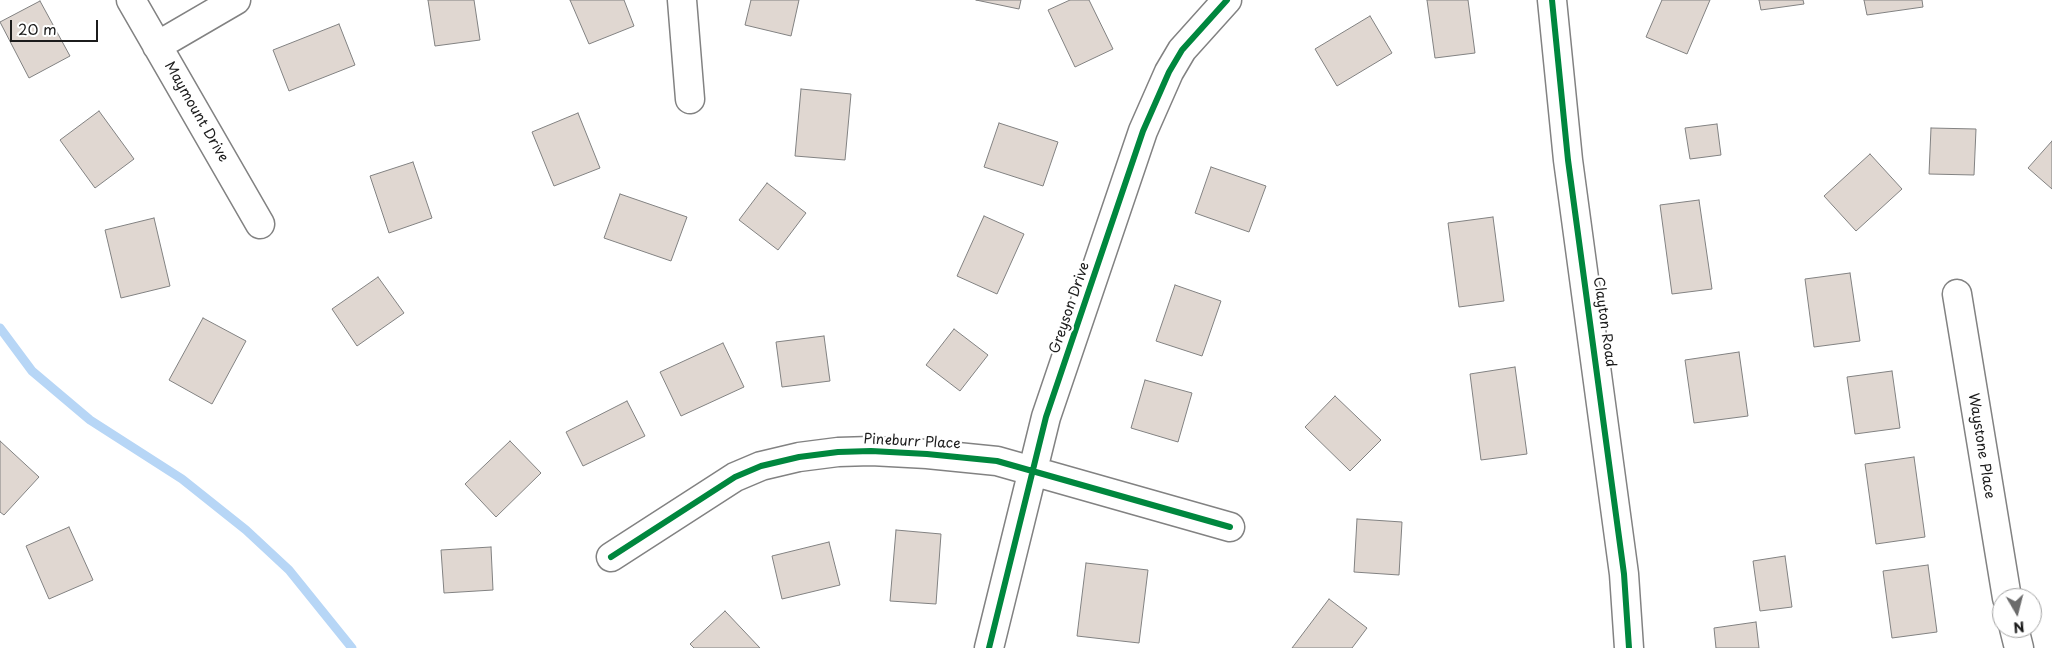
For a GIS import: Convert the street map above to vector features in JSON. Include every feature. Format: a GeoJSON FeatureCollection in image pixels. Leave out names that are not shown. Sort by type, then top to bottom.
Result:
{"type":"FeatureCollection","features":[{"type":"Feature","properties":{"kind":"street","name":"Maymount Drive"},"geometry":{"type":"LineString","coordinates":[[131,0],[260,224]]}},
{"type":"Feature","properties":{"kind":"street"},"geometry":{"type":"LineString","coordinates":[[157,46],[236,0]]}},
{"type":"Feature","properties":{"kind":"street"},"geometry":{"type":"LineString","coordinates":[[682,0],[690,99]]}},
{"type":"Feature","properties":{"kind":"street","name":"Greyson Drive"},"geometry":{"type":"LineString","coordinates":[[988,648],[1046,417],[1143,131],[1169,72],[1182,50],[1227,0]]}},
{"type":"Feature","properties":{"kind":"street","name":"Clayton Road"},"geometry":{"type":"LineString","coordinates":[[1552,0],[1568,160],[1620,546],[1629,648]]}},
{"type":"Feature","properties":{"kind":"street","name":"Waystone Place"},"geometry":{"type":"LineString","coordinates":[[1958,294],[2005,588]]}},
{"type":"Feature","properties":{"kind":"street","name":"Pineburr Place"},"geometry":{"type":"LineString","coordinates":[[611,557],[735,477],[762,466],[799,457],[871,451],[926,454],[997,462],[1230,527]]}},
{"type":"Feature","properties":{"kind":"building"},"geometry":{"type":"Polygon","coordinates":[[[428,0],[474,0],[480,40],[435,46],[428,0]]]}},
{"type":"Feature","properties":{"kind":"building"},"geometry":{"type":"Polygon","coordinates":[[[570,0],[624,0],[634,26],[589,44],[570,0]]]}},
{"type":"Feature","properties":{"kind":"building"},"geometry":{"type":"Polygon","coordinates":[[[751,0],[799,0],[791,36],[745,25],[751,0]]]}},
{"type":"Feature","properties":{"kind":"building"},"geometry":{"type":"Polygon","coordinates":[[[976,0],[1021,0],[1019,9],[976,0]]]}},
{"type":"Feature","properties":{"kind":"building"},"geometry":{"type":"Polygon","coordinates":[[[1070,0],[1089,0],[1113,49],[1075,67],[1048,10],[1070,0]]]}},
{"type":"Feature","properties":{"kind":"building"},"geometry":{"type":"Polygon","coordinates":[[[1427,0],[1468,0],[1475,53],[1435,58],[1427,0]]]}},
{"type":"Feature","properties":{"kind":"building"},"geometry":{"type":"Polygon","coordinates":[[[1662,0],[1710,0],[1687,54],[1646,37],[1662,0]]]}},
{"type":"Feature","properties":{"kind":"building"},"geometry":{"type":"Polygon","coordinates":[[[1759,0],[1803,0],[1804,4],[1761,10],[1759,0]]]}},
{"type":"Feature","properties":{"kind":"building"},"geometry":{"type":"Polygon","coordinates":[[[1864,0],[1922,0],[1923,7],[1867,15],[1864,0]]]}},
{"type":"Feature","properties":{"kind":"building"},"geometry":{"type":"Polygon","coordinates":[[[40,1],[70,56],[29,78],[0,22],[40,1]]]}},
{"type":"Feature","properties":{"kind":"building"},"geometry":{"type":"Polygon","coordinates":[[[1370,16],[1392,53],[1337,86],[1315,49],[1370,16]]]}},
{"type":"Feature","properties":{"kind":"building"},"geometry":{"type":"Polygon","coordinates":[[[339,24],[355,65],[289,91],[273,50],[339,24]]]}},
{"type":"Feature","properties":{"kind":"building"},"geometry":{"type":"Polygon","coordinates":[[[801,89],[851,94],[845,160],[795,156],[801,89]]]}},
{"type":"Feature","properties":{"kind":"building"},"geometry":{"type":"Polygon","coordinates":[[[99,111],[134,159],[95,188],[60,140],[99,111]]]}},
{"type":"Feature","properties":{"kind":"building"},"geometry":{"type":"Polygon","coordinates":[[[578,113],[600,168],[554,186],[532,132],[578,113]]]}},
{"type":"Feature","properties":{"kind":"building"},"geometry":{"type":"Polygon","coordinates":[[[999,123],[1058,142],[1043,186],[984,167],[999,123]]]}},
{"type":"Feature","properties":{"kind":"building"},"geometry":{"type":"Polygon","coordinates":[[[1717,124],[1721,155],[1690,159],[1685,128],[1717,124]]]}},
{"type":"Feature","properties":{"kind":"building"},"geometry":{"type":"Polygon","coordinates":[[[1931,128],[1976,129],[1974,175],[1929,174],[1931,128]]]}},
{"type":"Feature","properties":{"kind":"building"},"geometry":{"type":"Polygon","coordinates":[[[2052,141],[2052,189],[2028,168],[2052,141]]]}},
{"type":"Feature","properties":{"kind":"building"},"geometry":{"type":"Polygon","coordinates":[[[1870,154],[1902,189],[1856,231],[1824,196],[1870,154]]]}},
{"type":"Feature","properties":{"kind":"building"},"geometry":{"type":"Polygon","coordinates":[[[413,162],[432,218],[389,233],[370,176],[413,162]]]}},
{"type":"Feature","properties":{"kind":"building"},"geometry":{"type":"Polygon","coordinates":[[[1211,167],[1266,186],[1249,232],[1195,213],[1211,167]]]}},
{"type":"Feature","properties":{"kind":"building"},"geometry":{"type":"Polygon","coordinates":[[[767,183],[806,213],[778,250],[739,220],[767,183]]]}},
{"type":"Feature","properties":{"kind":"building"},"geometry":{"type":"Polygon","coordinates":[[[620,194],[687,217],[671,261],[604,238],[620,194]]]}},
{"type":"Feature","properties":{"kind":"building"},"geometry":{"type":"Polygon","coordinates":[[[1699,200],[1712,289],[1672,294],[1660,205],[1699,200]]]}},
{"type":"Feature","properties":{"kind":"building"},"geometry":{"type":"Polygon","coordinates":[[[984,216],[1024,234],[997,294],[957,276],[984,216]]]}},
{"type":"Feature","properties":{"kind":"building"},"geometry":{"type":"Polygon","coordinates":[[[1493,217],[1504,301],[1459,307],[1448,223],[1493,217]]]}},
{"type":"Feature","properties":{"kind":"building"},"geometry":{"type":"Polygon","coordinates":[[[154,218],[170,286],[121,298],[105,230],[154,218]]]}},
{"type":"Feature","properties":{"kind":"building"},"geometry":{"type":"Polygon","coordinates":[[[1850,273],[1860,341],[1814,347],[1805,279],[1850,273]]]}},
{"type":"Feature","properties":{"kind":"building"},"geometry":{"type":"Polygon","coordinates":[[[378,277],[404,313],[357,346],[332,309],[378,277]]]}},
{"type":"Feature","properties":{"kind":"building"},"geometry":{"type":"Polygon","coordinates":[[[1175,285],[1221,301],[1202,356],[1156,341],[1175,285]]]}},
{"type":"Feature","properties":{"kind":"building"},"geometry":{"type":"Polygon","coordinates":[[[203,318],[246,341],[212,404],[169,380],[203,318]]]}},
{"type":"Feature","properties":{"kind":"building"},"geometry":{"type":"Polygon","coordinates":[[[954,329],[988,355],[960,391],[926,365],[954,329]]]}},
{"type":"Feature","properties":{"kind":"building"},"geometry":{"type":"Polygon","coordinates":[[[824,336],[830,381],[782,387],[776,342],[824,336]]]}},
{"type":"Feature","properties":{"kind":"building"},"geometry":{"type":"Polygon","coordinates":[[[723,343],[744,387],[681,416],[660,372],[723,343]]]}},
{"type":"Feature","properties":{"kind":"building"},"geometry":{"type":"Polygon","coordinates":[[[1739,352],[1748,416],[1694,423],[1685,360],[1739,352]]]}},
{"type":"Feature","properties":{"kind":"building"},"geometry":{"type":"Polygon","coordinates":[[[1515,367],[1527,454],[1481,460],[1470,374],[1515,367]]]}},
{"type":"Feature","properties":{"kind":"building"},"geometry":{"type":"Polygon","coordinates":[[[1892,371],[1900,428],[1855,434],[1847,377],[1892,371]]]}},
{"type":"Feature","properties":{"kind":"building"},"geometry":{"type":"Polygon","coordinates":[[[1145,380],[1192,393],[1178,442],[1131,428],[1145,380]]]}},
{"type":"Feature","properties":{"kind":"building"},"geometry":{"type":"Polygon","coordinates":[[[1335,396],[1381,440],[1350,471],[1305,427],[1335,396]]]}},
{"type":"Feature","properties":{"kind":"building"},"geometry":{"type":"Polygon","coordinates":[[[627,401],[645,436],[583,466],[566,432],[627,401]]]}},
{"type":"Feature","properties":{"kind":"building"},"geometry":{"type":"Polygon","coordinates":[[[0,441],[39,477],[4,515],[0,512],[0,441]]]}},
{"type":"Feature","properties":{"kind":"building"},"geometry":{"type":"Polygon","coordinates":[[[510,441],[541,473],[496,517],[465,484],[510,441]]]}},
{"type":"Feature","properties":{"kind":"building"},"geometry":{"type":"Polygon","coordinates":[[[1914,457],[1925,537],[1876,544],[1865,464],[1914,457]]]}},
{"type":"Feature","properties":{"kind":"building"},"geometry":{"type":"Polygon","coordinates":[[[1357,519],[1402,522],[1399,575],[1354,572],[1357,519]]]}},
{"type":"Feature","properties":{"kind":"building"},"geometry":{"type":"Polygon","coordinates":[[[69,527],[93,580],[49,599],[26,546],[69,527]]]}},
{"type":"Feature","properties":{"kind":"building"},"geometry":{"type":"Polygon","coordinates":[[[896,530],[941,534],[936,604],[890,601],[896,530]]]}},
{"type":"Feature","properties":{"kind":"building"},"geometry":{"type":"Polygon","coordinates":[[[829,542],[840,585],[782,599],[772,556],[829,542]]]}},
{"type":"Feature","properties":{"kind":"building"},"geometry":{"type":"Polygon","coordinates":[[[491,547],[493,590],[444,593],[441,550],[491,547]]]}},
{"type":"Feature","properties":{"kind":"building"},"geometry":{"type":"Polygon","coordinates":[[[1785,556],[1792,607],[1760,611],[1753,561],[1785,556]]]}},
{"type":"Feature","properties":{"kind":"building"},"geometry":{"type":"Polygon","coordinates":[[[1086,563],[1148,570],[1139,643],[1077,636],[1086,563]]]}},
{"type":"Feature","properties":{"kind":"building"},"geometry":{"type":"Polygon","coordinates":[[[1928,565],[1937,632],[1892,638],[1883,571],[1928,565]]]}},
{"type":"Feature","properties":{"kind":"building"},"geometry":{"type":"Polygon","coordinates":[[[1329,599],[1367,628],[1352,648],[1292,648],[1329,599]]]}},
{"type":"Feature","properties":{"kind":"building"},"geometry":{"type":"Polygon","coordinates":[[[725,611],[760,648],[694,648],[690,644],[725,611]]]}},
{"type":"Feature","properties":{"kind":"building"},"geometry":{"type":"Polygon","coordinates":[[[1756,622],[1759,648],[1716,648],[1714,628],[1756,622]]]}},
{"type":"Feature","properties":{"kind":"waterway"},"geometry":{"type":"LineString","coordinates":[[0,328],[32,371],[90,420],[182,479],[246,530],[289,570],[352,648]]}},
{"type":"Feature","properties":{"kind":"cycle path"},"geometry":{"type":"LineString","coordinates":[[989,648],[1046,417],[1143,131],[1169,72],[1182,50],[1227,0]]}},
{"type":"Feature","properties":{"kind":"cycle path"},"geometry":{"type":"LineString","coordinates":[[1552,0],[1568,160],[1624,574],[1629,648]]}},
{"type":"Feature","properties":{"kind":"cycle path"},"geometry":{"type":"LineString","coordinates":[[611,557],[735,477],[761,466],[799,457],[838,452],[871,451],[927,454],[997,461],[1230,527]]}}]}
